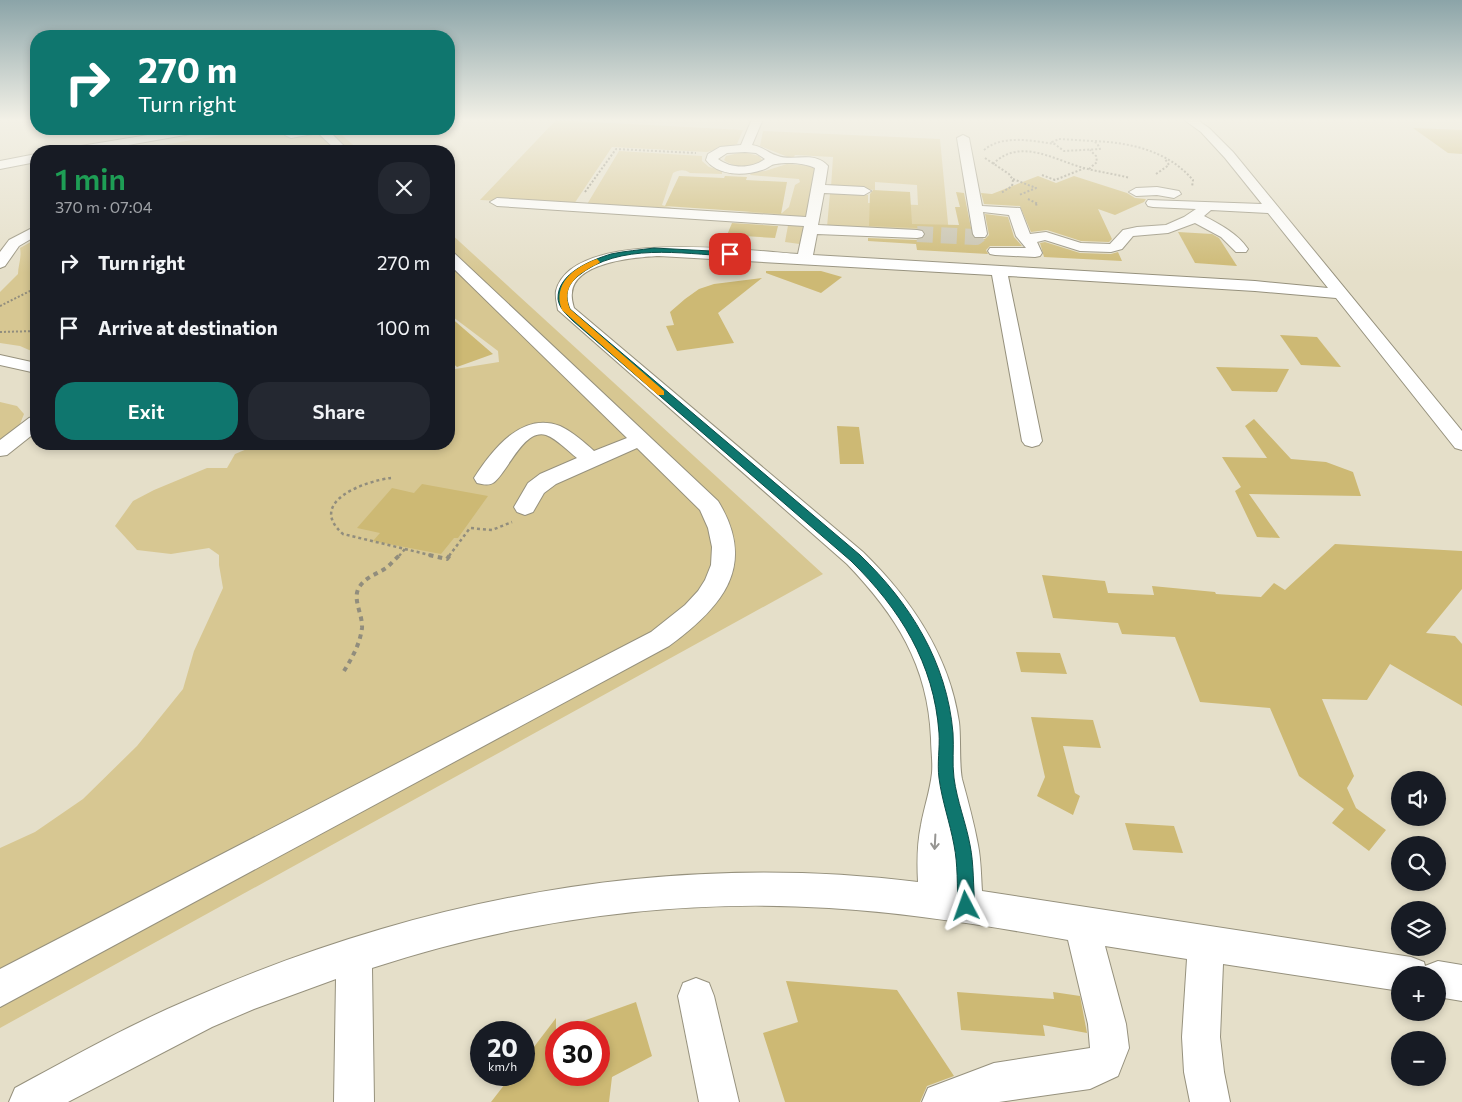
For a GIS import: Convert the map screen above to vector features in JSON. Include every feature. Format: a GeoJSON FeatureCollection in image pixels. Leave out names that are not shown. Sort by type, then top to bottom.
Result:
{"type":"FeatureCollection","features":[{"type":"Feature","properties":{"kind":"street"},"geometry":{"type":"LineString","coordinates":[[805,258],[822,170]]}},
{"type":"Feature","properties":{"kind":"street"},"geometry":{"type":"LineString","coordinates":[[969,170],[980,234]]}},
{"type":"Feature","properties":{"kind":"street"},"geometry":{"type":"LineString","coordinates":[[1242,170],[1462,444]]}},
{"type":"Feature","properties":{"kind":"street"},"geometry":{"type":"LineString","coordinates":[[1137,186],[1157,191],[1188,203],[1241,249]]}},
{"type":"Feature","properties":{"kind":"street"},"geometry":{"type":"LineString","coordinates":[[819,189],[864,191]]}},
{"type":"Feature","properties":{"kind":"street"},"geometry":{"type":"LineString","coordinates":[[497,202],[811,228],[917,234]]}},
{"type":"Feature","properties":{"kind":"street"},"geometry":{"type":"LineString","coordinates":[[1154,208],[1188,203],[1273,209]]}},
{"type":"Feature","properties":{"kind":"street"},"geometry":{"type":"LineString","coordinates":[[1025,238],[1046,236],[1080,247],[1111,248],[1117,246],[1130,232],[1170,228],[1185,223],[1188,203]]}},
{"type":"Feature","properties":{"kind":"street"},"geometry":{"type":"LineString","coordinates":[[986,209],[1015,211],[1025,238],[1032,244],[1040,272]]}},
{"type":"Feature","properties":{"kind":"street"},"geometry":{"type":"LineString","coordinates":[[782,231],[811,228]]}},
{"type":"Feature","properties":{"kind":"street"},"geometry":{"type":"LineString","coordinates":[[0,263],[14,243],[30,234]]}},
{"type":"Feature","properties":{"kind":"street"},"geometry":{"type":"LineString","coordinates":[[951,904],[962,846],[946,777],[946,733],[941,698],[931,665],[917,634],[894,599],[856,558],[566,310],[562,299],[567,284],[582,269],[596,262],[633,252],[674,250],[1339,291]]}},
{"type":"Feature","properties":{"kind":"street"},"geometry":{"type":"LineString","coordinates":[[995,251],[1035,253]]}},
{"type":"Feature","properties":{"kind":"street"},"geometry":{"type":"LineString","coordinates":[[0,989],[660,639],[685,622],[704,603],[717,583],[724,562],[724,542],[720,523],[710,506],[455,262]]}},
{"type":"Feature","properties":{"kind":"street"},"geometry":{"type":"LineString","coordinates":[[1000,270],[1032,441]]}},
{"type":"Feature","properties":{"kind":"street"},"geometry":{"type":"LineString","coordinates":[[0,360],[30,367]]}},
{"type":"Feature","properties":{"kind":"street"},"geometry":{"type":"LineString","coordinates":[[1438,414],[1462,416]]}},
{"type":"Feature","properties":{"kind":"street"},"geometry":{"type":"LineString","coordinates":[[0,450],[30,427]]}},
{"type":"Feature","properties":{"kind":"street"},"geometry":{"type":"LineString","coordinates":[[486,478],[522,434],[537,429],[552,431],[592,460]]}},
{"type":"Feature","properties":{"kind":"street"},"geometry":{"type":"LineString","coordinates":[[525,507],[541,483],[641,439]]}},
{"type":"Feature","properties":{"kind":"street"},"geometry":{"type":"LineString","coordinates":[[29,1102],[93,1066],[184,1020],[271,984],[354,955],[430,931],[506,913],[580,901],[653,893],[725,889],[796,889],[951,904],[1391,972]]}},
{"type":"Feature","properties":{"kind":"street"},"geometry":{"type":"LineString","coordinates":[[942,1102],[984,1094],[1009,1080],[1090,1069],[1104,1062],[1110,1048],[1107,1024],[1082,924]]}},
{"type":"Feature","properties":{"kind":"street"},"geometry":{"type":"LineString","coordinates":[[1206,944],[1201,1037],[1204,1072],[1210,1102]]}},
{"type":"Feature","properties":{"kind":"street"},"geometry":{"type":"LineString","coordinates":[[354,955],[354,1102]]}},
{"type":"Feature","properties":{"kind":"street"},"geometry":{"type":"LineString","coordinates":[[1446,980],[1462,983]]}},
{"type":"Feature","properties":{"kind":"street"},"geometry":{"type":"LineString","coordinates":[[696,996],[719,1102]]}},
{"type":"Feature","properties":{"kind":"path"},"geometry":{"type":"LineString","coordinates":[[574,207],[600,170]]}},
{"type":"Feature","properties":{"kind":"path"},"geometry":{"type":"LineString","coordinates":[[1004,170],[1012,179],[1036,188],[1018,195],[1038,204],[1035,205]]}},
{"type":"Feature","properties":{"kind":"path"},"geometry":{"type":"LineString","coordinates":[[1042,175],[1055,180],[1079,170]]}},
{"type":"Feature","properties":{"kind":"path"},"geometry":{"type":"LineString","coordinates":[[1093,170],[1137,186]]}},
{"type":"Feature","properties":{"kind":"path"},"geometry":{"type":"LineString","coordinates":[[1161,170],[1155,175],[1151,184],[1188,203],[1193,180],[1184,170]]}},
{"type":"Feature","properties":{"kind":"path"},"geometry":{"type":"LineString","coordinates":[[1012,179],[1012,186],[1000,194],[999,197],[1015,211]]}},
{"type":"Feature","properties":{"kind":"path"},"geometry":{"type":"LineString","coordinates":[[0,306],[30,291]]}},
{"type":"Feature","properties":{"kind":"path"},"geometry":{"type":"LineString","coordinates":[[0,332],[30,331]]}},
{"type":"Feature","properties":{"kind":"path"},"geometry":{"type":"LineString","coordinates":[[392,478],[365,483],[342,495],[331,512],[331,521],[335,528],[343,534],[447,559],[470,528],[482,531],[497,529],[510,524],[520,516],[525,507]]}},
{"type":"Feature","properties":{"kind":"path"},"geometry":{"type":"LineString","coordinates":[[344,671],[355,654],[361,637],[362,621],[360,607],[356,600],[357,590],[364,581],[397,558],[405,549]]}},
{"type":"Feature","properties":{"kind":"shaded area"},"geometry":{"type":"Polygon","coordinates":[[[508,170],[596,170],[574,204],[480,200],[508,170]]]}},
{"type":"Feature","properties":{"kind":"shaded area"},"geometry":{"type":"Polygon","coordinates":[[[607,170],[680,170],[673,173],[662,205],[689,213],[586,206],[607,170]]]}},
{"type":"Feature","properties":{"kind":"shaded area"},"geometry":{"type":"Polygon","coordinates":[[[684,170],[722,170],[722,174],[690,173],[684,170]]]}},
{"type":"Feature","properties":{"kind":"shaded area"},"geometry":{"type":"Polygon","coordinates":[[[832,170],[943,170],[949,234],[827,227],[830,193],[868,195],[868,203],[918,205],[917,185],[875,182],[875,190],[831,187],[832,170]]]}},
{"type":"Feature","properties":{"kind":"shaded area"},"geometry":{"type":"Polygon","coordinates":[[[819,171],[807,245],[785,242],[789,220],[733,216],[753,211],[782,213],[789,207],[795,185],[800,182],[799,179],[750,175],[752,172],[819,171]]]}},
{"type":"Feature","properties":{"kind":"shaded area"},"geometry":{"type":"Polygon","coordinates":[[[455,237],[823,574],[0,1028],[0,848],[35,832],[83,799],[137,746],[183,689],[194,651],[223,588],[219,555],[209,548],[171,554],[137,550],[115,526],[133,501],[207,468],[227,468],[235,454],[245,450],[455,450],[455,369],[499,362],[498,351],[455,319],[455,237]]]}},
{"type":"Feature","properties":{"kind":"shaded area"},"geometry":{"type":"Polygon","coordinates":[[[30,242],[30,350],[20,346],[0,343],[0,292],[18,274],[21,255],[20,248],[30,242]]]}},
{"type":"Feature","properties":{"kind":"shaded area"},"geometry":{"type":"Polygon","coordinates":[[[0,402],[17,406],[24,414],[18,429],[0,446],[0,402]]]}},
{"type":"Feature","properties":{"kind":"building"},"geometry":{"type":"Polygon","coordinates":[[[679,176],[747,177],[746,180],[787,182],[781,214],[665,206],[679,176]]]}},
{"type":"Feature","properties":{"kind":"building"},"geometry":{"type":"Polygon","coordinates":[[[1038,176],[1056,183],[1074,176],[1127,193],[1135,198],[1146,199],[1144,202],[1115,215],[1098,209],[1112,239],[1109,242],[1081,241],[1047,230],[1031,232],[1020,206],[984,204],[981,193],[992,194],[1038,176]]]}},
{"type":"Feature","properties":{"kind":"building"},"geometry":{"type":"Polygon","coordinates":[[[873,190],[910,192],[912,224],[959,225],[955,207],[960,207],[956,192],[964,193],[973,238],[985,239],[989,235],[985,214],[1008,217],[1014,237],[1022,246],[990,246],[986,250],[988,254],[917,250],[916,244],[868,241],[868,238],[917,240],[922,239],[926,235],[924,230],[917,228],[869,226],[870,194],[873,190]]]}},
{"type":"Feature","properties":{"kind":"building"},"geometry":{"type":"Polygon","coordinates":[[[732,223],[778,226],[775,238],[727,235],[732,223]]]}},
{"type":"Feature","properties":{"kind":"building"},"geometry":{"type":"Polygon","coordinates":[[[1178,232],[1212,234],[1219,238],[1237,266],[1195,263],[1178,232]]]}},
{"type":"Feature","properties":{"kind":"building"},"geometry":{"type":"Polygon","coordinates":[[[1045,242],[1080,253],[1111,254],[1118,252],[1122,261],[1044,257],[1040,243],[1045,242]]]}},
{"type":"Feature","properties":{"kind":"building"},"geometry":{"type":"Polygon","coordinates":[[[766,271],[821,271],[842,277],[821,293],[766,273],[766,271]]]}},
{"type":"Feature","properties":{"kind":"building"},"geometry":{"type":"Polygon","coordinates":[[[762,278],[718,313],[734,343],[677,351],[666,326],[674,325],[670,312],[685,299],[699,289],[714,284],[762,278]]]}},
{"type":"Feature","properties":{"kind":"building"},"geometry":{"type":"Polygon","coordinates":[[[455,321],[493,354],[457,367],[455,365],[455,321]]]}},
{"type":"Feature","properties":{"kind":"building"},"geometry":{"type":"Polygon","coordinates":[[[1280,335],[1317,337],[1341,367],[1301,365],[1280,335]]]}},
{"type":"Feature","properties":{"kind":"building"},"geometry":{"type":"Polygon","coordinates":[[[1216,367],[1289,369],[1277,392],[1232,391],[1216,367]]]}},
{"type":"Feature","properties":{"kind":"building"},"geometry":{"type":"Polygon","coordinates":[[[1254,419],[1291,459],[1326,462],[1353,472],[1361,496],[1249,494],[1280,538],[1257,537],[1235,491],[1241,487],[1222,457],[1267,458],[1245,426],[1254,419]]]}},
{"type":"Feature","properties":{"kind":"building"},"geometry":{"type":"Polygon","coordinates":[[[837,426],[859,427],[864,464],[840,464],[837,426]]]}},
{"type":"Feature","properties":{"kind":"building"},"geometry":{"type":"Polygon","coordinates":[[[422,484],[488,496],[458,538],[454,538],[441,554],[373,541],[380,533],[357,528],[392,488],[414,493],[422,484]]]}},
{"type":"Feature","properties":{"kind":"building"},"geometry":{"type":"Polygon","coordinates":[[[1335,544],[1462,551],[1462,589],[1426,633],[1455,636],[1462,644],[1462,706],[1390,664],[1367,700],[1322,699],[1354,776],[1347,788],[1356,808],[1386,830],[1369,851],[1332,823],[1344,809],[1299,776],[1270,708],[1200,702],[1175,637],[1122,634],[1118,623],[1053,618],[1042,575],[1105,581],[1108,593],[1154,595],[1152,586],[1215,592],[1216,594],[1261,597],[1274,583],[1285,590],[1335,544]]]}},
{"type":"Feature","properties":{"kind":"building"},"geometry":{"type":"Polygon","coordinates":[[[1016,652],[1060,653],[1067,674],[1021,672],[1016,652]]]}},
{"type":"Feature","properties":{"kind":"building"},"geometry":{"type":"Polygon","coordinates":[[[1031,717],[1093,720],[1101,748],[1063,746],[1075,793],[1080,796],[1073,815],[1037,796],[1045,777],[1031,717]]]}},
{"type":"Feature","properties":{"kind":"building"},"geometry":{"type":"Polygon","coordinates":[[[1125,823],[1174,826],[1183,853],[1133,850],[1125,823]]]}},
{"type":"Feature","properties":{"kind":"building"},"geometry":{"type":"Polygon","coordinates":[[[786,981],[897,990],[954,1076],[927,1086],[920,1102],[785,1102],[763,1033],[798,1022],[786,981]]]}},
{"type":"Feature","properties":{"kind":"building"},"geometry":{"type":"Polygon","coordinates":[[[957,992],[1054,999],[1053,992],[1080,996],[1087,1033],[1043,1025],[1045,1036],[961,1030],[957,992]]]}},
{"type":"Feature","properties":{"kind":"building"},"geometry":{"type":"Polygon","coordinates":[[[636,1002],[652,1056],[612,1077],[609,1102],[491,1102],[503,1086],[535,1086],[535,1046],[545,1032],[545,1086],[610,1086],[610,1021],[583,1021],[636,1002]]]}},
{"type":"Feature","properties":{"kind":"tunnel"},"geometry":{"type":"LineString","coordinates":[[917,234],[976,237],[980,234]]}},
{"type":"Feature","properties":{"kind":"slow traffic"},"geometry":{"type":"LineString","coordinates":[[597,262],[582,269],[570,278],[564,289],[562,299],[566,310],[661,393]]}},
{"type":"Feature","properties":{"kind":"route"},"geometry":{"type":"LineString","coordinates":[[730,254],[654,250],[614,256],[582,269],[570,278],[564,289],[562,299],[566,310],[576,319],[708,434],[856,558],[879,581],[899,606],[917,634],[931,665],[941,698],[946,733],[946,777],[959,826],[966,906]]}}]}
